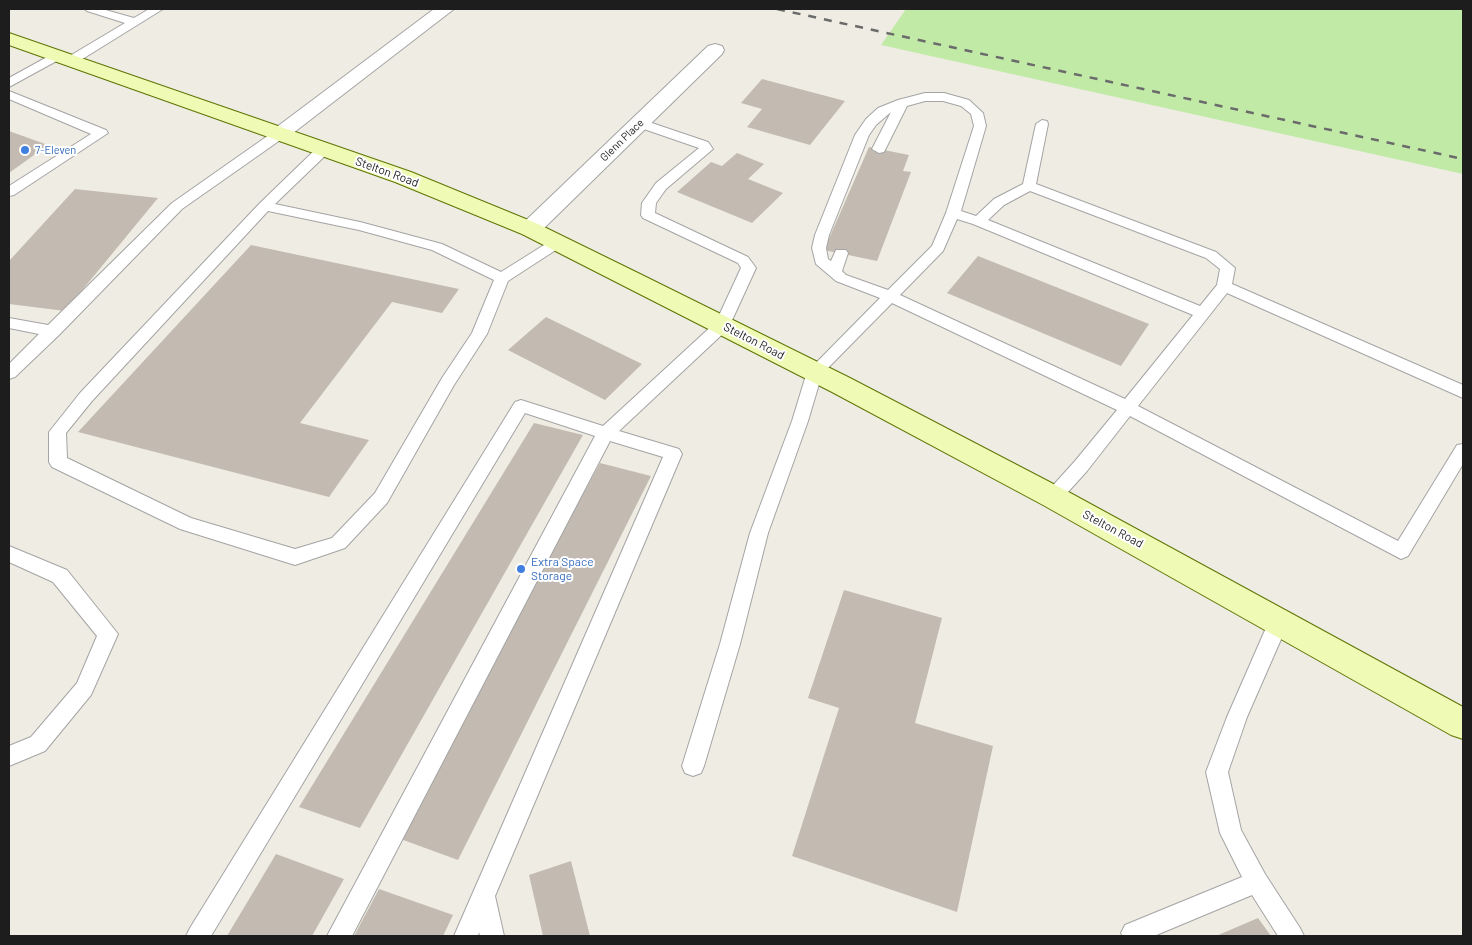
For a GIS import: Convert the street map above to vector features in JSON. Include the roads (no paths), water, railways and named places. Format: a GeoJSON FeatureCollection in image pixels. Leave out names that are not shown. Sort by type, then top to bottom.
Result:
{"type":"FeatureCollection","features":[{"type":"Feature","properties":{"kind":"main road"},"geometry":{"type":"LineString","coordinates":[[9,27],[34,47]]}},
{"type":"Feature","properties":{"kind":"main road","name":"Stelton Road"},"geometry":{"type":"LineString","coordinates":[[9,39],[65,57],[403,177],[530,229],[814,372],[1053,497],[1463,724]]}},
{"type":"Feature","properties":{"kind":"street"},"geometry":{"type":"LineString","coordinates":[[281,133],[445,9]]}},
{"type":"Feature","properties":{"kind":"street","name":"Glenn Place"},"geometry":{"type":"LineString","coordinates":[[530,229],[715,50]]}},
{"type":"Feature","properties":{"kind":"lane"},"geometry":{"type":"LineString","coordinates":[[91,9],[109,11],[134,22]]}},
{"type":"Feature","properties":{"kind":"lane"},"geometry":{"type":"LineString","coordinates":[[9,83],[65,57],[156,9]]}},
{"type":"Feature","properties":{"kind":"lane"},"geometry":{"type":"LineString","coordinates":[[9,95],[101,133],[9,192]]}},
{"type":"Feature","properties":{"kind":"lane"},"geometry":{"type":"LineString","coordinates":[[693,766],[730,644],[759,533],[800,421],[814,372],[890,296],[938,248],[953,213],[980,126],[977,113],[964,103],[944,97],[925,97],[902,103],[883,111],[871,122],[862,135],[822,235],[819,248],[822,262],[842,278],[890,296],[1128,408],[1401,551],[1463,450]]}},
{"type":"Feature","properties":{"kind":"lane"},"geometry":{"type":"LineString","coordinates":[[879,149],[902,103]]}},
{"type":"Feature","properties":{"kind":"lane"},"geometry":{"type":"LineString","coordinates":[[339,936],[605,434],[722,325],[749,268],[744,260],[648,215],[649,203],[661,186],[706,149],[703,145],[640,123]]}},
{"type":"Feature","properties":{"kind":"lane"},"geometry":{"type":"LineString","coordinates":[[1029,186],[1042,124]]}},
{"type":"Feature","properties":{"kind":"lane"},"geometry":{"type":"LineString","coordinates":[[9,373],[177,206],[281,133]]}},
{"type":"Feature","properties":{"kind":"lane"},"geometry":{"type":"LineString","coordinates":[[324,149],[265,206],[86,397],[57,432],[58,462],[186,524],[295,557],[338,543],[381,498],[448,382],[479,334],[502,278],[557,243]]}},
{"type":"Feature","properties":{"kind":"lane"},"geometry":{"type":"LineString","coordinates":[[978,221],[999,202],[1029,186],[1211,255],[1228,268],[1224,286],[1081,466],[1053,497]]}},
{"type":"Feature","properties":{"kind":"lane"},"geometry":{"type":"LineString","coordinates":[[265,206],[360,226],[437,247],[502,278]]}},
{"type":"Feature","properties":{"kind":"lane"},"geometry":{"type":"LineString","coordinates":[[953,213],[978,221],[1203,313]]}},
{"type":"Feature","properties":{"kind":"lane"},"geometry":{"type":"LineString","coordinates":[[834,272],[841,253]]}},
{"type":"Feature","properties":{"kind":"lane"},"geometry":{"type":"LineString","coordinates":[[1224,286],[1463,392]]}},
{"type":"Feature","properties":{"kind":"lane"},"geometry":{"type":"LineString","coordinates":[[9,323],[53,331]]}},
{"type":"Feature","properties":{"kind":"lane"},"geometry":{"type":"LineString","coordinates":[[198,936],[521,406],[673,454],[466,936]]}},
{"type":"Feature","properties":{"kind":"lane"},"geometry":{"type":"LineString","coordinates":[[9,554],[60,576],[108,634],[84,689],[38,744],[9,756]]}},
{"type":"Feature","properties":{"kind":"lane"},"geometry":{"type":"LineString","coordinates":[[1279,621],[1236,717],[1217,772],[1231,833],[1257,882],[1292,936]]}},
{"type":"Feature","properties":{"kind":"lane"},"geometry":{"type":"LineString","coordinates":[[1133,932],[1257,882]]}},
{"type":"Feature","properties":{"kind":"lane"},"geometry":{"type":"LineString","coordinates":[[483,896],[492,936]]}},
{"type":"Feature","properties":{"kind":"railway"},"geometry":{"type":"LineString","coordinates":[[777,9],[1463,159]]}},
{"type":"Feature","properties":{"kind":"place","name":"7-Eleven"},"geometry":{"type":"Point","coordinates":[25,150]}},
{"type":"Feature","properties":{"kind":"place","name":"Extra Space Storage"},"geometry":{"type":"Point","coordinates":[521,569]}}]}
